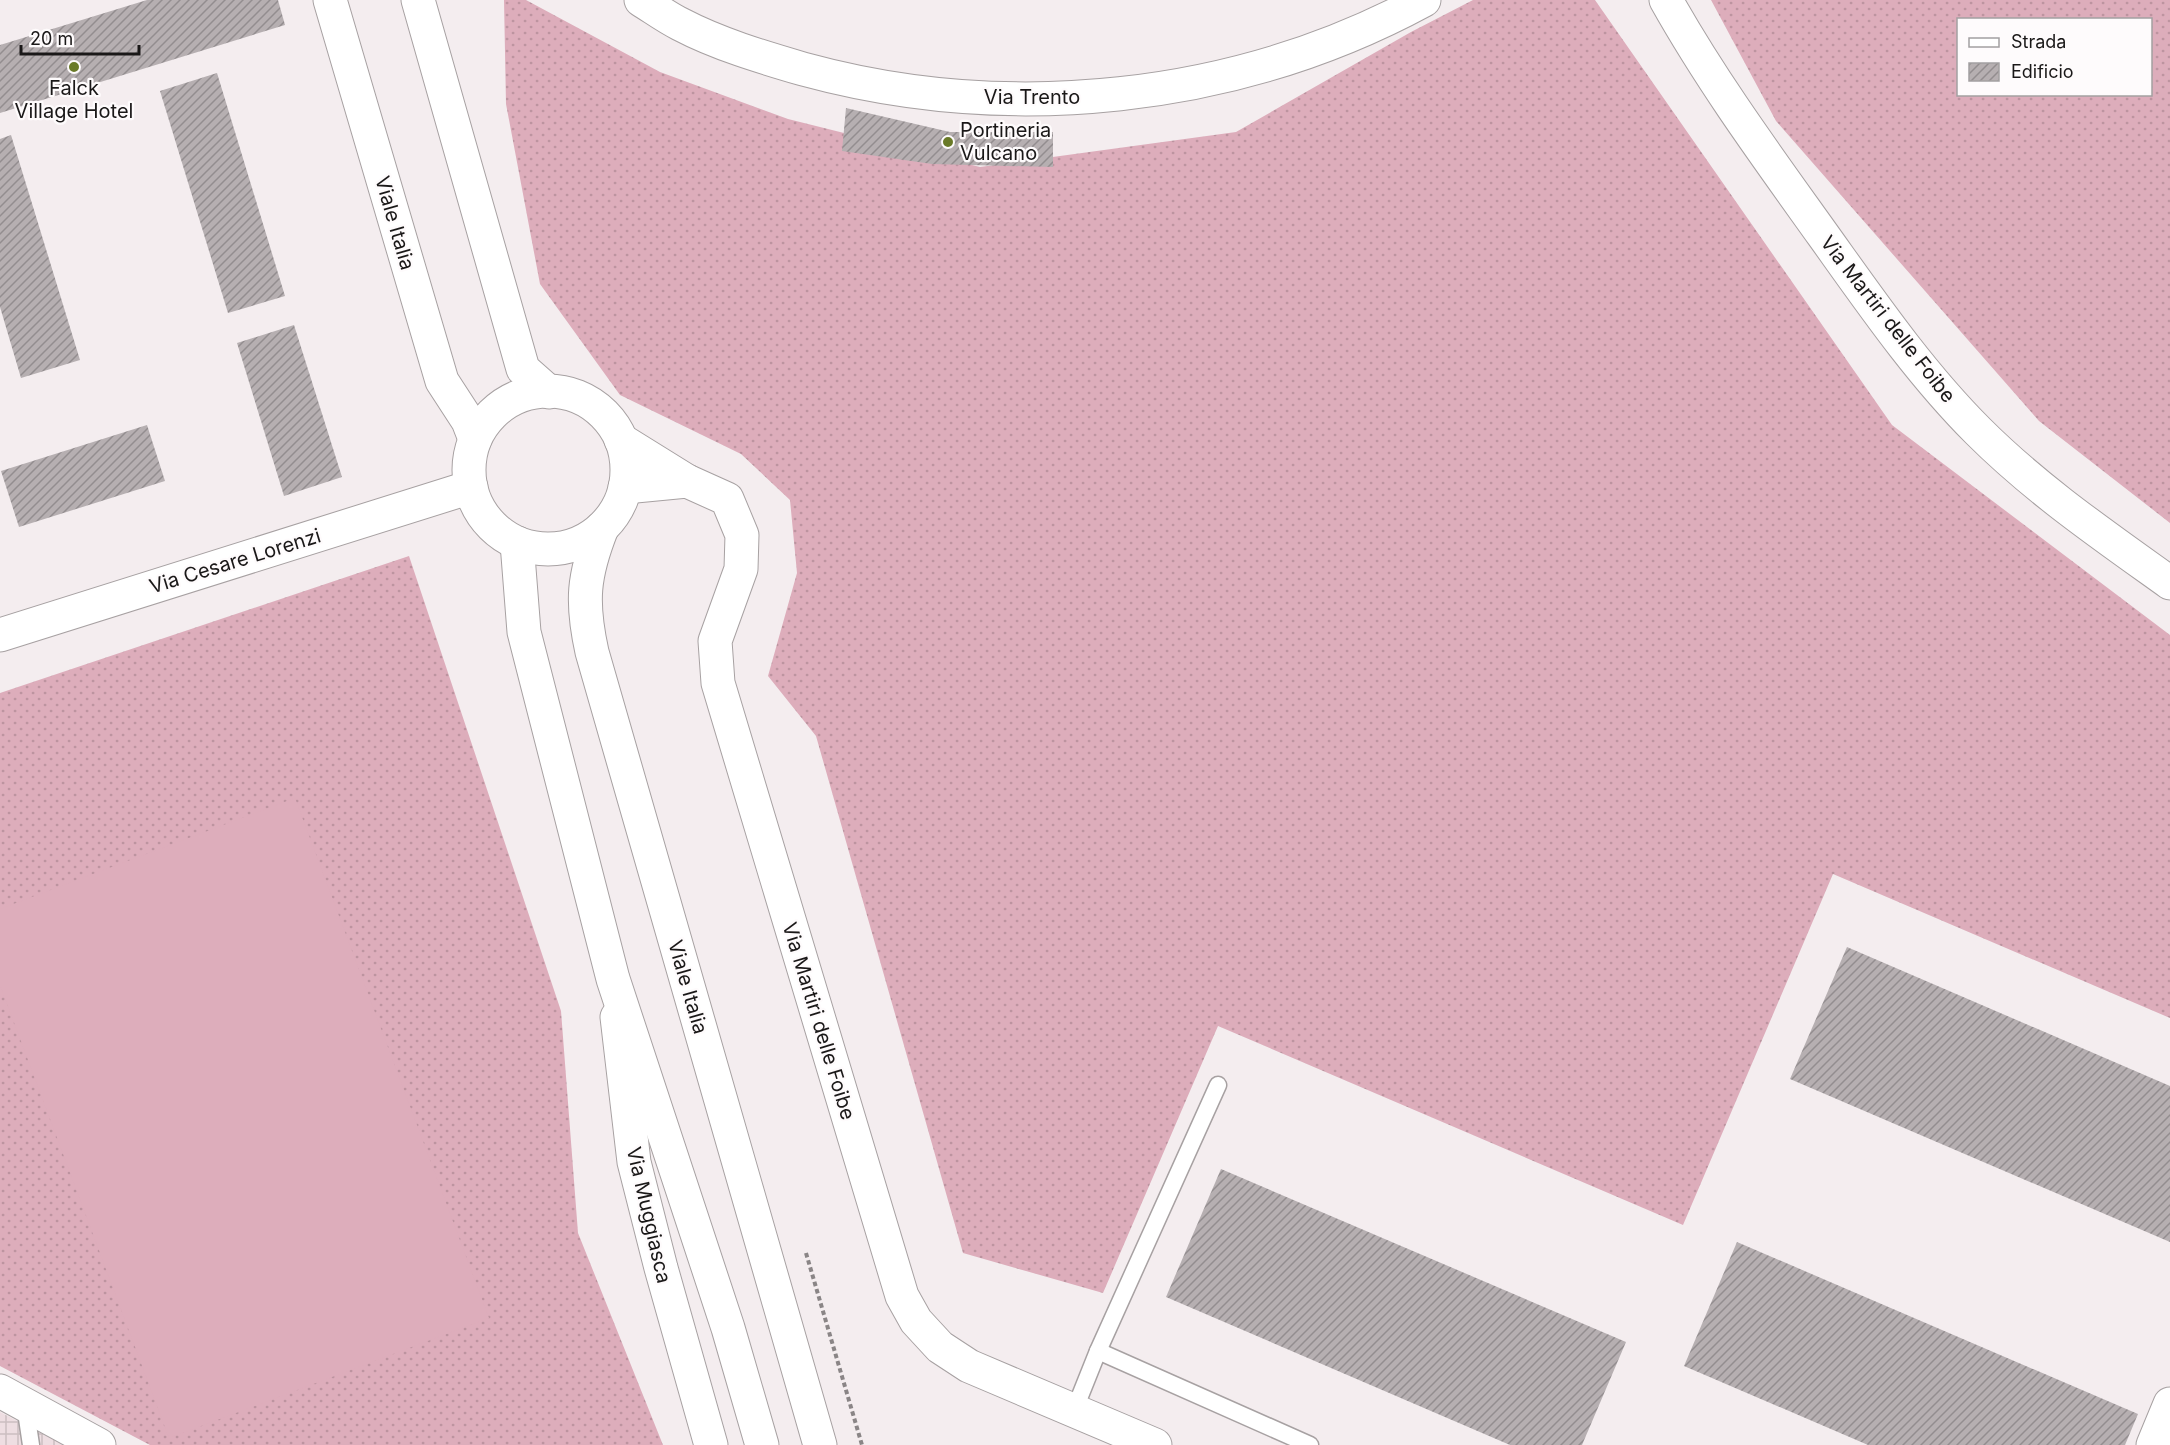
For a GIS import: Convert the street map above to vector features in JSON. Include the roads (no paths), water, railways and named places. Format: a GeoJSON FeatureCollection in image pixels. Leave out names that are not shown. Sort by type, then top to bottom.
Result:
{"type":"FeatureCollection","features":[{"type":"Feature","properties":{"kind":"street","name":"Viale Italia"},"geometry":{"type":"LineString","coordinates":[[330,0],[442,381],[468,421],[475,439]]}},
{"type":"Feature","properties":{"kind":"street","name":"Via Trento"},"geometry":{"type":"LineString","coordinates":[[641,0],[680,24],[706,35],[814,72],[927,93],[984,98],[1041,99],[1098,96],[1155,89],[1230,74],[1343,38],[1424,0]]}},
{"type":"Feature","properties":{"kind":"street","name":"Via Martiri delle Foibe"},"geometry":{"type":"LineString","coordinates":[[1666,0],[1753,138],[1927,377],[1978,431],[2025,474],[2084,522],[2170,583]]}},
{"type":"Feature","properties":{"kind":"street","name":"Viale Italia"},"geometry":{"type":"LineString","coordinates":[[424,9],[524,369],[549,392]]}},
{"type":"Feature","properties":{"kind":"street","name":"Viale Italia"},"geometry":{"type":"LineString","coordinates":[[549,392],[568,394],[592,405],[607,418],[621,440],[627,465],[625,487],[614,513],[602,528],[583,541],[561,548],[539,549],[517,543],[504,536],[487,520],[475,501],[471,487],[470,460],[475,439],[487,421],[503,406],[522,396],[549,392]]}},
{"type":"Feature","properties":{"kind":"street","name":"Via Martiri delle Foibe"},"geometry":{"type":"LineString","coordinates":[[621,440],[687,481],[726,499],[742,535],[741,569],[716,641],[718,683],[902,1296],[916,1321],[940,1347],[969,1366],[1155,1445]]}},
{"type":"Feature","properties":{"kind":"street"},"geometry":{"type":"LineString","coordinates":[[625,487],[687,481]]}},
{"type":"Feature","properties":{"kind":"street","name":"Via Cesare Lorenzi"},"geometry":{"type":"LineString","coordinates":[[0,635],[471,487]]}},
{"type":"Feature","properties":{"kind":"street","name":"Viale Italia"},"geometry":{"type":"LineString","coordinates":[[602,528],[591,556],[586,583],[584,618],[592,652],[820,1445]]}},
{"type":"Feature","properties":{"kind":"street"},"geometry":{"type":"LineString","coordinates":[[517,543],[524,633],[613,979],[728,1328],[762,1445]]}},
{"type":"Feature","properties":{"kind":"street","name":"Via Muggiasca"},"geometry":{"type":"LineString","coordinates":[[613,979],[634,1162],[711,1445]]}},
{"type":"Feature","properties":{"kind":"street"},"geometry":{"type":"LineString","coordinates":[[12,1398],[99,1445]]}},
{"type":"Feature","properties":{"kind":"street"},"geometry":{"type":"LineString","coordinates":[[2153,1445],[2170,1404]]}},
{"type":"Feature","properties":{"kind":"lane"},"geometry":{"type":"LineString","coordinates":[[1074,1411],[1098,1351],[1218,1086]]}},
{"type":"Feature","properties":{"kind":"lane"},"geometry":{"type":"LineString","coordinates":[[1098,1351],[1310,1445]]}},
{"type":"Feature","properties":{"kind":"lane"},"geometry":{"type":"LineString","coordinates":[[12,1398],[31,1445]]}},
{"type":"Feature","properties":{"kind":"place","name":"Falck Village Hotel"},"geometry":{"type":"Point","coordinates":[74,67]}},
{"type":"Feature","properties":{"kind":"place","name":"Portineria Vulcano"},"geometry":{"type":"Point","coordinates":[948,142]}}]}
